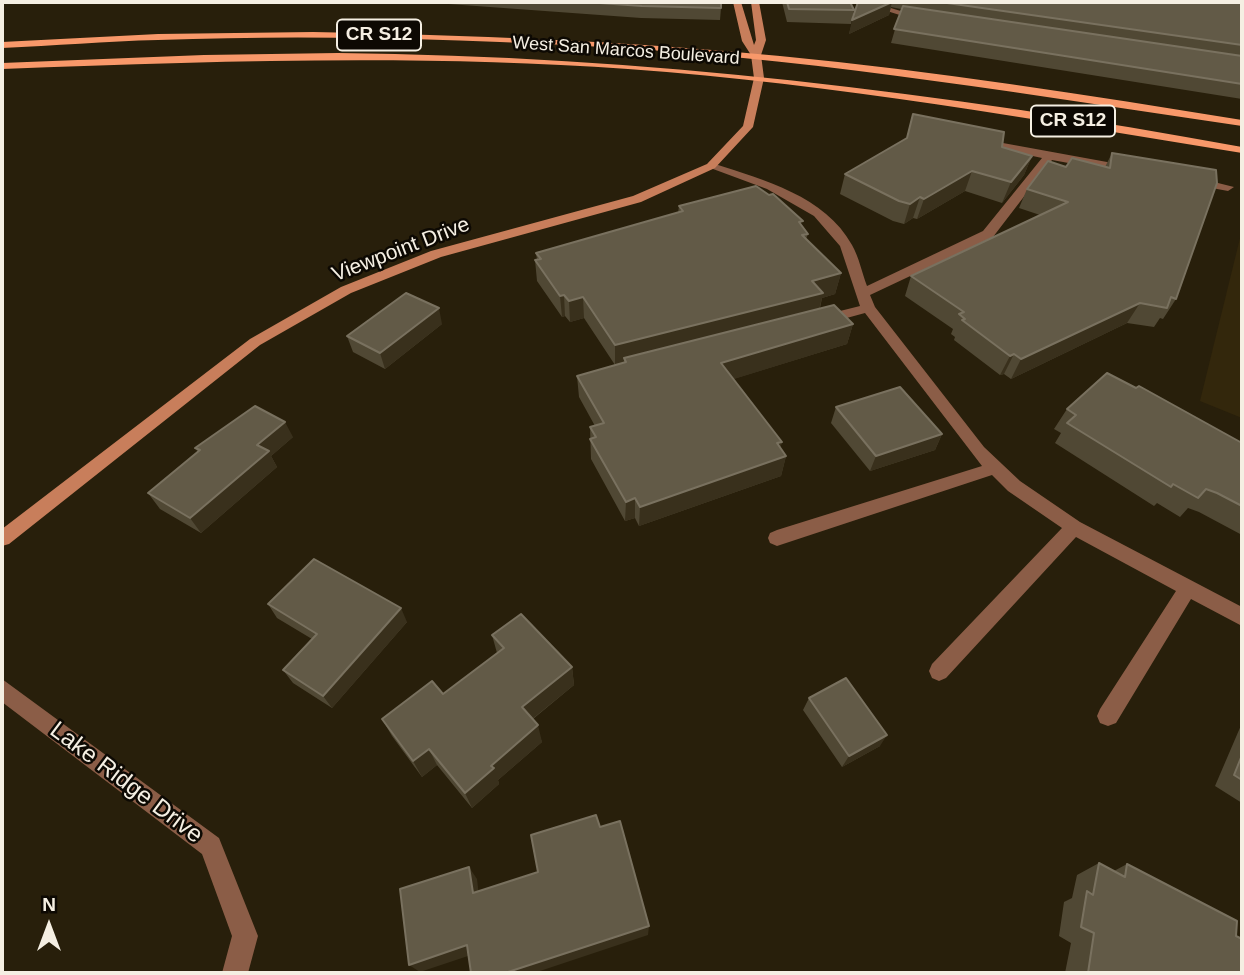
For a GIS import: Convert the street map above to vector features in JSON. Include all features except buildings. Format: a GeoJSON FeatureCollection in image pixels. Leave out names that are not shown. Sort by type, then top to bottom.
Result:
{"type":"FeatureCollection","features":[{"type":"Feature","properties":{"kind":"main road","name":"West San Marcos Boulevard"},"geometry":{"type":"LineString","coordinates":[[2,45],[152,37],[435,35],[553,40],[755,55],[970,80],[1242,123]]}},
{"type":"Feature","properties":{"kind":"main road","name":"West San Marcos Boulevard"},"geometry":{"type":"LineString","coordinates":[[2,66],[243,57],[424,57],[543,62],[759,78],[967,104],[1242,150]]}},
{"type":"Feature","properties":{"kind":"street","name":"Viewpoint Drive"},"geometry":{"type":"LineString","coordinates":[[2,539],[256,342],[346,290],[436,254],[637,199],[711,166],[748,127],[759,78],[755,55],[747,41],[737,2]]}},
{"type":"Feature","properties":{"kind":"street","name":"Viewpoint Drive"},"geometry":{"type":"LineString","coordinates":[[755,2],[761,40],[755,55]]}},
{"type":"Feature","properties":{"kind":"street"},"geometry":{"type":"LineString","coordinates":[[862,2],[911,17],[937,21]]}},
{"type":"Feature","properties":{"kind":"street"},"geometry":{"type":"LineString","coordinates":[[969,140],[1145,173]]}},
{"type":"Feature","properties":{"kind":"street"},"geometry":{"type":"LineString","coordinates":[[802,325],[866,301],[988,234],[1049,156]]}},
{"type":"Feature","properties":{"kind":"street"},"geometry":{"type":"LineString","coordinates":[[711,166],[771,186],[818,213],[846,244],[866,301],[978,450],[1014,486],[1074,527],[1242,617]]}},
{"type":"Feature","properties":{"kind":"street"},"geometry":{"type":"LineString","coordinates":[[1186,180],[1228,187]]}},
{"type":"Feature","properties":{"kind":"street"},"geometry":{"type":"LineString","coordinates":[[776,538],[995,468]]}},
{"type":"Feature","properties":{"kind":"street"},"geometry":{"type":"LineString","coordinates":[[939,671],[1074,527]]}},
{"type":"Feature","properties":{"kind":"street"},"geometry":{"type":"LineString","coordinates":[[1108,716],[1188,588]]}},
{"type":"Feature","properties":{"kind":"street","name":"Lake Ridge Drive"},"geometry":{"type":"LineString","coordinates":[[2,689],[211,846],[245,936],[235,973]]}},
{"type":"Feature","properties":{"kind":"shaded area"},"geometry":{"type":"Polygon","coordinates":[[[1242,230],[1242,418],[1200,401],[1242,230]]]}}]}
